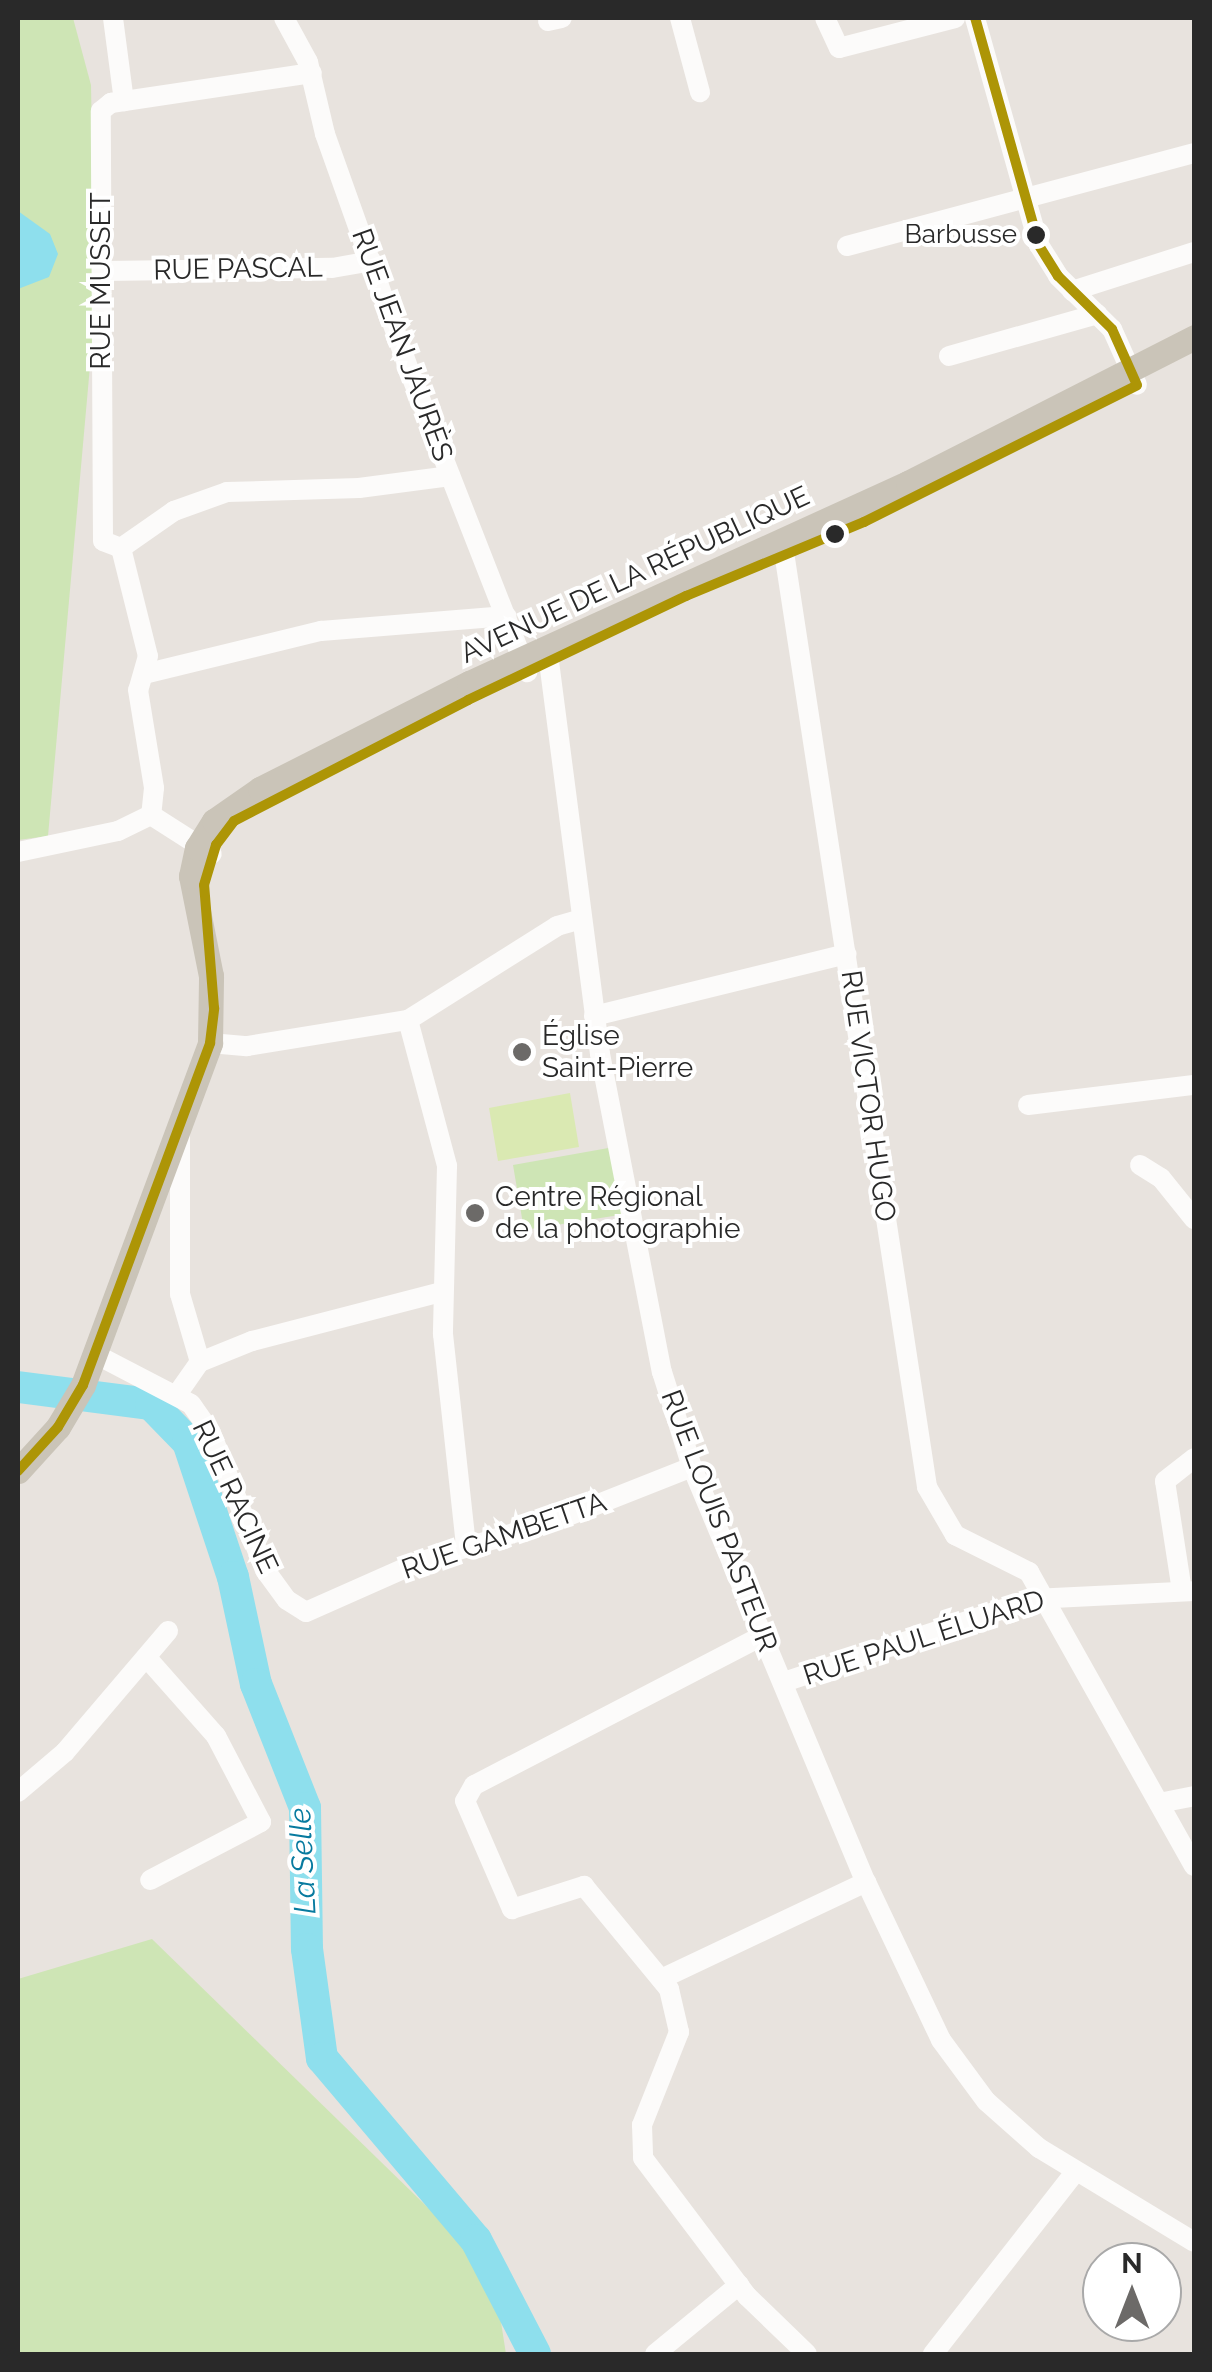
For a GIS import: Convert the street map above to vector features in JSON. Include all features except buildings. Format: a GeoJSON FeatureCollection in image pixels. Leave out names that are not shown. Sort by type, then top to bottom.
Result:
{"type":"FeatureCollection","features":[{"type":"Feature","properties":{"kind":"main road","name":"AVENUE DE LA RÉPUBLIQUE"},"geometry":{"type":"LineString","coordinates":[[1134,378],[1194,337]]}},
{"type":"Feature","properties":{"kind":"main road","name":"AVENUE DE LA RÉPUBLIQUE"},"geometry":{"type":"LineString","coordinates":[[204,851],[214,820],[246,797],[785,546],[1134,378],[1194,354]]}},
{"type":"Feature","properties":{"kind":"main road"},"geometry":{"type":"LineString","coordinates":[[18,1471],[64,1418],[92,1364],[210,1043],[214,1008],[191,876],[204,851]]}},
{"type":"Feature","properties":{"kind":"street"},"geometry":{"type":"LineString","coordinates":[[113,18],[124,101],[312,73]]}},
{"type":"Feature","properties":{"kind":"street","name":"RUE JEAN JAURÈS"},"geometry":{"type":"LineString","coordinates":[[284,18],[312,73],[325,134],[450,476],[506,616],[536,659]]}},
{"type":"Feature","properties":{"kind":"street"},"geometry":{"type":"LineString","coordinates":[[680,18],[700,92]]}},
{"type":"Feature","properties":{"kind":"street"},"geometry":{"type":"LineString","coordinates":[[825,18],[839,48],[955,18]]}},
{"type":"Feature","properties":{"kind":"street"},"geometry":{"type":"LineString","coordinates":[[975,18],[1039,245],[1072,292],[1112,329],[1134,378]]}},
{"type":"Feature","properties":{"kind":"street","name":"RUE MUSSET"},"geometry":{"type":"LineString","coordinates":[[121,548],[103,540],[101,112],[124,101]]}},
{"type":"Feature","properties":{"kind":"street"},"geometry":{"type":"LineString","coordinates":[[848,246],[1194,152]]}},
{"type":"Feature","properties":{"kind":"street"},"geometry":{"type":"LineString","coordinates":[[1072,292],[1194,252]]}},
{"type":"Feature","properties":{"kind":"street","name":"RUE PASCAL"},"geometry":{"type":"LineString","coordinates":[[104,271],[332,268],[371,262]]}},
{"type":"Feature","properties":{"kind":"street"},"geometry":{"type":"LineString","coordinates":[[949,356],[1096,314]]}},
{"type":"Feature","properties":{"kind":"street"},"geometry":{"type":"LineString","coordinates":[[151,815],[154,788],[139,698],[147,647],[121,548],[174,512],[227,492],[358,488],[450,476]]}},
{"type":"Feature","properties":{"kind":"street","name":"RUE VICTOR HUGO"},"geometry":{"type":"LineString","coordinates":[[785,546],[924,1476],[955,1534],[1018,1562],[1043,1597],[1194,1866]]}},
{"type":"Feature","properties":{"kind":"street"},"geometry":{"type":"LineString","coordinates":[[144,674],[322,631],[506,616]]}},
{"type":"Feature","properties":{"kind":"street","name":"RUE LOUIS PASTEUR"},"geometry":{"type":"LineString","coordinates":[[536,659],[582,919],[594,1016],[662,1372],[692,1466],[762,1636],[787,1682],[794,1713],[916,1993],[966,2078],[1010,2124],[1075,2172],[1194,2242]]}},
{"type":"Feature","properties":{"kind":"street"},"geometry":{"type":"LineString","coordinates":[[151,815],[204,851]]}},
{"type":"Feature","properties":{"kind":"street"},"geometry":{"type":"LineString","coordinates":[[18,852],[118,831],[151,815]]}},
{"type":"Feature","properties":{"kind":"street"},"geometry":{"type":"LineString","coordinates":[[210,1043],[248,1046],[408,1020],[557,926],[582,919]]}},
{"type":"Feature","properties":{"kind":"street"},"geometry":{"type":"LineString","coordinates":[[594,1016],[847,954]]}},
{"type":"Feature","properties":{"kind":"street"},"geometry":{"type":"LineString","coordinates":[[408,1020],[447,1166],[442,1292],[466,1547]]}},
{"type":"Feature","properties":{"kind":"street"},"geometry":{"type":"LineString","coordinates":[[1028,1105],[1194,1086]]}},
{"type":"Feature","properties":{"kind":"street"},"geometry":{"type":"LineString","coordinates":[[180,1127],[180,1294],[200,1362]]}},
{"type":"Feature","properties":{"kind":"street"},"geometry":{"type":"LineString","coordinates":[[1140,1165],[1161,1178],[1194,1219]]}},
{"type":"Feature","properties":{"kind":"street"},"geometry":{"type":"LineString","coordinates":[[178,1392],[200,1362],[266,1336],[442,1292]]}},
{"type":"Feature","properties":{"kind":"street","name":"RUE RACINE"},"geometry":{"type":"LineString","coordinates":[[92,1364],[178,1392],[210,1433],[265,1570],[294,1606],[318,1610]]}},
{"type":"Feature","properties":{"kind":"street","name":"RUE PAUL ÉLUARD"},"geometry":{"type":"LineString","coordinates":[[787,1682],[1043,1597],[1188,1591],[1164,1481],[1194,1458]]}},
{"type":"Feature","properties":{"kind":"street","name":"RUE GAMBETTA"},"geometry":{"type":"LineString","coordinates":[[318,1610],[466,1547],[564,1518],[692,1466]]}},
{"type":"Feature","properties":{"kind":"street"},"geometry":{"type":"LineString","coordinates":[[18,1792],[57,1760],[168,1631]]}},
{"type":"Feature","properties":{"kind":"street"},"geometry":{"type":"LineString","coordinates":[[762,1636],[474,1784],[466,1795],[467,1814],[512,1910],[584,1886],[662,1978],[676,2004],[679,2032],[642,2124],[640,2150],[669,2200],[740,2285],[807,2354]]}},
{"type":"Feature","properties":{"kind":"street"},"geometry":{"type":"LineString","coordinates":[[147,1658],[216,1736],[261,1822],[150,1880]]}},
{"type":"Feature","properties":{"kind":"street"},"geometry":{"type":"LineString","coordinates":[[1159,1803],[1194,1796]]}},
{"type":"Feature","properties":{"kind":"street"},"geometry":{"type":"LineString","coordinates":[[662,1978],[866,1882]]}},
{"type":"Feature","properties":{"kind":"street"},"geometry":{"type":"LineString","coordinates":[[933,2354],[1075,2172]]}},
{"type":"Feature","properties":{"kind":"street"},"geometry":{"type":"LineString","coordinates":[[655,2354],[740,2285]]}},
{"type":"Feature","properties":{"kind":"green space"},"geometry":{"type":"Polygon","coordinates":[[[18,18],[73,18],[91,85],[95,310],[48,836],[18,840],[18,18]]]}},
{"type":"Feature","properties":{"kind":"green space"},"geometry":{"type":"Polygon","coordinates":[[[570,1093],[579,1147],[498,1161],[489,1108],[570,1093]]]}},
{"type":"Feature","properties":{"kind":"green space"},"geometry":{"type":"Polygon","coordinates":[[[614,1147],[626,1214],[524,1230],[513,1165],[614,1147]]]}},
{"type":"Feature","properties":{"kind":"green space"},"geometry":{"type":"Polygon","coordinates":[[[152,1939],[493,2271],[506,2354],[18,2354],[18,1979],[152,1939]]]}},
{"type":"Feature","properties":{"kind":"water"},"geometry":{"type":"Polygon","coordinates":[[[18,211],[50,234],[58,254],[49,277],[18,289],[18,211]]]}},
{"type":"Feature","properties":{"kind":"waterway","name":"La Selle"},"geometry":{"type":"LineString","coordinates":[[18,1387],[151,1404],[188,1442],[233,1577],[256,1684],[305,1808],[307,1949],[322,2058],[476,2240],[535,2354]]}},
{"type":"Feature","properties":{"kind":"transit line"},"geometry":{"type":"LineString","coordinates":[[18,1471],[58,1427],[83,1385],[210,1043],[214,1008],[204,885],[216,845],[234,821],[468,700],[686,596],[864,522],[1137,385],[1112,329],[1058,276],[1039,245],[975,18]]}},
{"type":"Feature","properties":{"kind":"place","name":"Barbusse"},"geometry":{"type":"Point","coordinates":[1036,235]}},
{"type":"Feature","properties":{"kind":"place","name":"Église Saint-Pierre"},"geometry":{"type":"Point","coordinates":[522,1052]}},
{"type":"Feature","properties":{"kind":"place","name":"Centre Régional de la photographie"},"geometry":{"type":"Point","coordinates":[475,1213]}}]}
